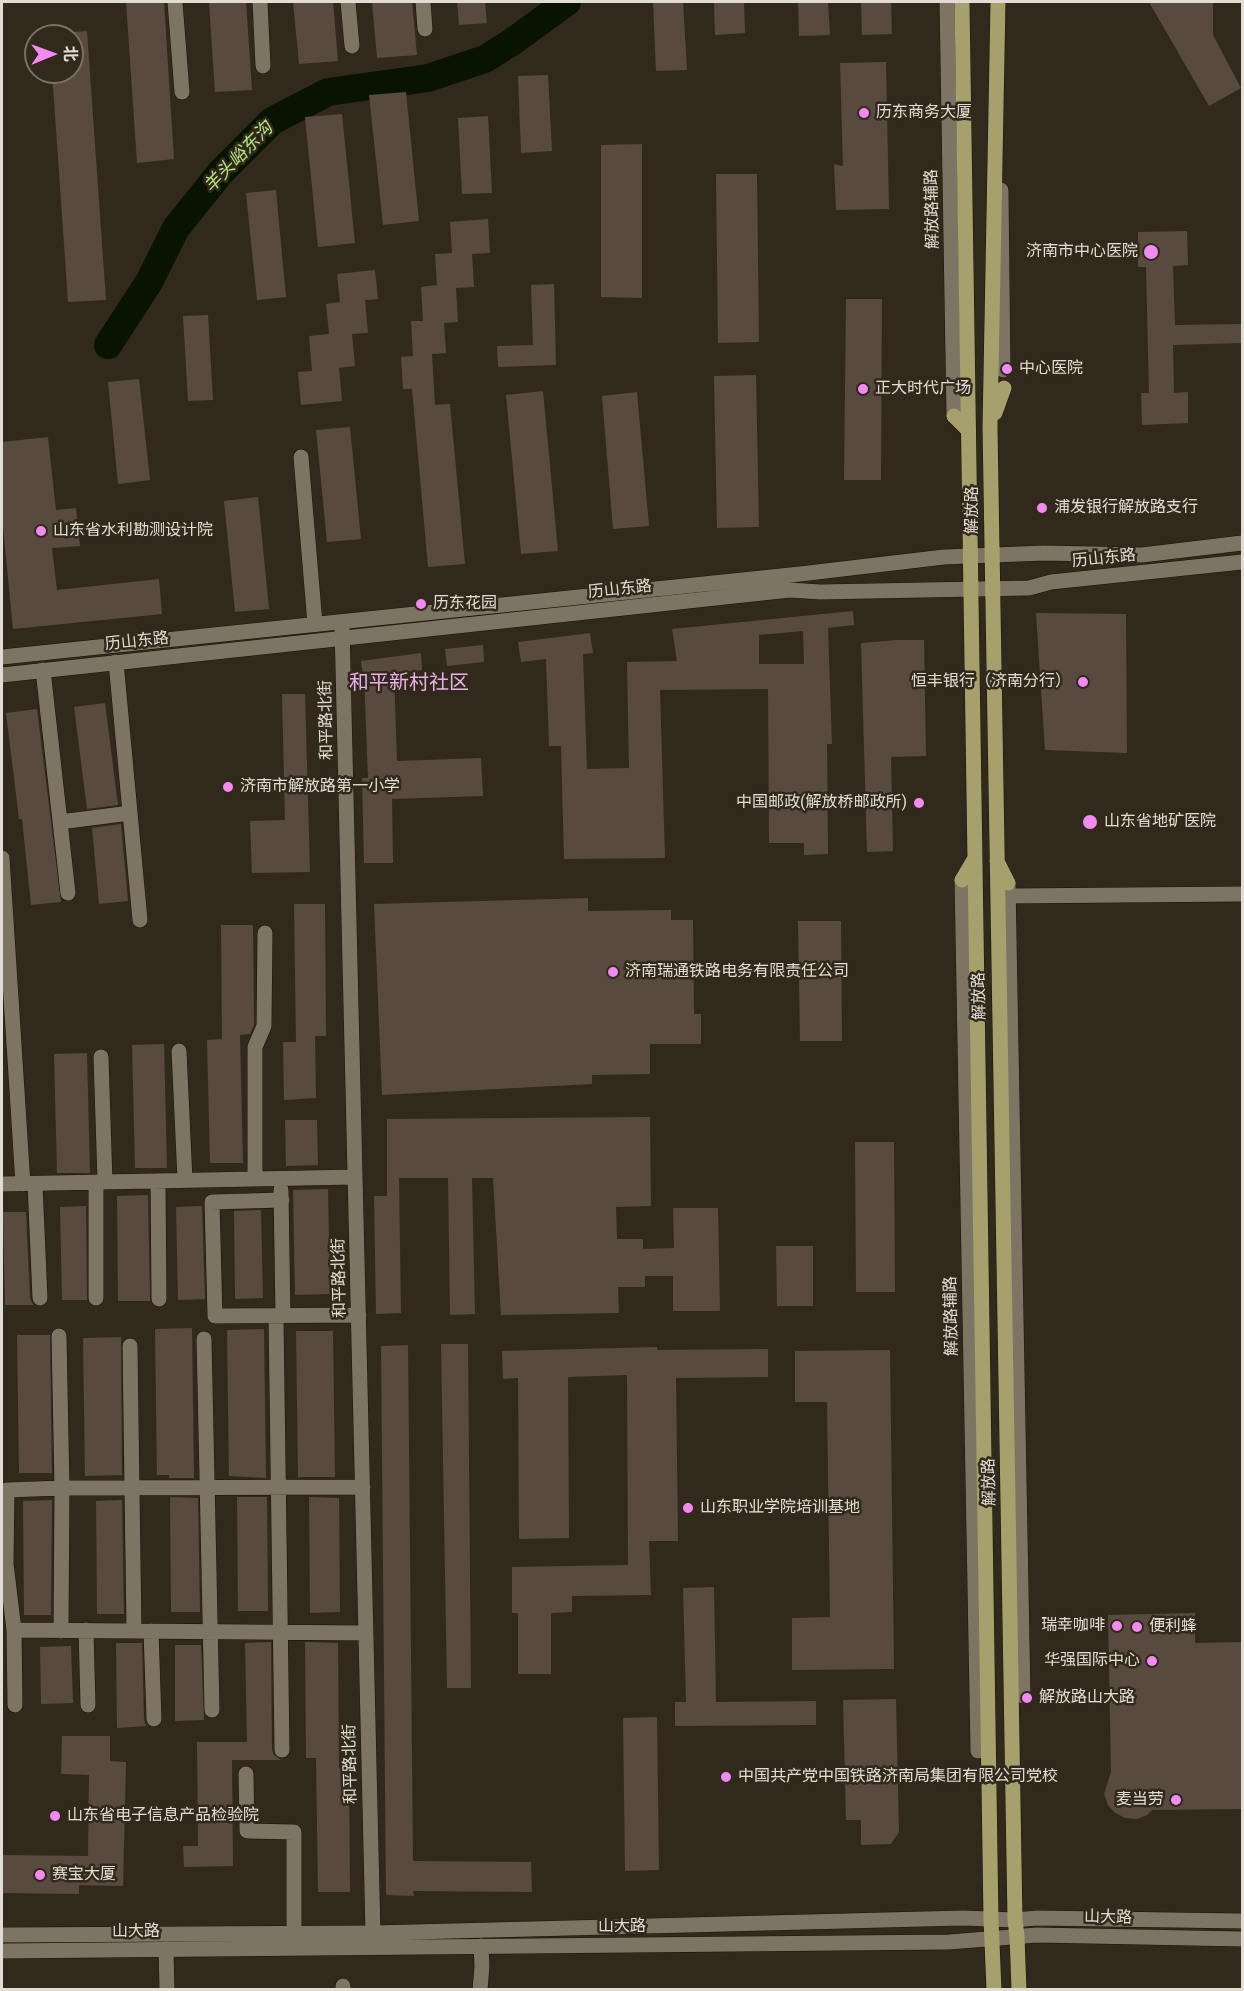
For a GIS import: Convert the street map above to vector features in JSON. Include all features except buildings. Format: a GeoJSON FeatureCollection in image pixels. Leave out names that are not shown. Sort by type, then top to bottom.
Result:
{"type":"FeatureCollection","features":[{"type":"Feature","properties":{"kind":"main road","name":"解放路"},"geometry":{"type":"LineString","coordinates":[[962,2],[991,1919],[994,1989]]}},
{"type":"Feature","properties":{"kind":"main road","name":"解放路"},"geometry":{"type":"LineString","coordinates":[[999,2],[990,427],[991,554],[1018,1989]]}},
{"type":"Feature","properties":{"kind":"main road"},"geometry":{"type":"LineString","coordinates":[[990,427],[1004,388]]}},
{"type":"Feature","properties":{"kind":"main road"},"geometry":{"type":"LineString","coordinates":[[954,416],[968,430]]}},
{"type":"Feature","properties":{"kind":"main road"},"geometry":{"type":"LineString","coordinates":[[962,880],[975,858]]}},
{"type":"Feature","properties":{"kind":"main road"},"geometry":{"type":"LineString","coordinates":[[996,858],[1008,889]]}},
{"type":"Feature","properties":{"kind":"main road"},"geometry":{"type":"LineString","coordinates":[[1013,1762],[1024,1744]]}},
{"type":"Feature","properties":{"kind":"main road"},"geometry":{"type":"LineString","coordinates":[[978,1751],[990,1763]]}},
{"type":"Feature","properties":{"kind":"street"},"geometry":{"type":"LineString","coordinates":[[175,2],[182,92]]}},
{"type":"Feature","properties":{"kind":"street"},"geometry":{"type":"LineString","coordinates":[[260,2],[263,66]]}},
{"type":"Feature","properties":{"kind":"street"},"geometry":{"type":"LineString","coordinates":[[348,2],[352,46]]}},
{"type":"Feature","properties":{"kind":"street"},"geometry":{"type":"LineString","coordinates":[[423,2],[425,29]]}},
{"type":"Feature","properties":{"kind":"street","name":"解放路辅路"},"geometry":{"type":"LineString","coordinates":[[947,2],[954,416]]}},
{"type":"Feature","properties":{"kind":"street"},"geometry":{"type":"LineString","coordinates":[[999,2],[1003,370]]}},
{"type":"Feature","properties":{"kind":"street"},"geometry":{"type":"LineString","coordinates":[[301,457],[315,624]]}},
{"type":"Feature","properties":{"kind":"street","name":"历山东路"},"geometry":{"type":"LineString","coordinates":[[2,675],[116,662],[342,630],[970,555],[1044,553],[1142,555],[1242,543]]}},
{"type":"Feature","properties":{"kind":"street","name":"历山东路"},"geometry":{"type":"LineString","coordinates":[[2,657],[315,624],[342,630],[790,590],[820,592],[1029,588],[1051,582],[1242,562]]}},
{"type":"Feature","properties":{"kind":"street","name":"和平路北街"},"geometry":{"type":"LineString","coordinates":[[342,630],[373,1933]]}},
{"type":"Feature","properties":{"kind":"street"},"geometry":{"type":"LineString","coordinates":[[116,662],[140,920]]}},
{"type":"Feature","properties":{"kind":"street"},"geometry":{"type":"LineString","coordinates":[[44,670],[68,892]]}},
{"type":"Feature","properties":{"kind":"street"},"geometry":{"type":"LineString","coordinates":[[60,822],[130,813]]}},
{"type":"Feature","properties":{"kind":"street"},"geometry":{"type":"LineString","coordinates":[[2,849],[40,1298]]}},
{"type":"Feature","properties":{"kind":"street","name":"解放路辅路"},"geometry":{"type":"LineString","coordinates":[[962,880],[978,1751]]}},
{"type":"Feature","properties":{"kind":"street"},"geometry":{"type":"LineString","coordinates":[[1023,1696],[1008,889],[1242,894]]}},
{"type":"Feature","properties":{"kind":"street"},"geometry":{"type":"LineString","coordinates":[[255,1179],[255,1047],[264,1026],[265,933]]}},
{"type":"Feature","properties":{"kind":"street"},"geometry":{"type":"LineString","coordinates":[[179,1051],[185,1180]]}},
{"type":"Feature","properties":{"kind":"street"},"geometry":{"type":"LineString","coordinates":[[96,1298],[101,1182],[101,1057]]}},
{"type":"Feature","properties":{"kind":"street"},"geometry":{"type":"LineString","coordinates":[[2,1184],[355,1177]]}},
{"type":"Feature","properties":{"kind":"street"},"geometry":{"type":"LineString","coordinates":[[281,1179],[278,1488],[282,1750]]}},
{"type":"Feature","properties":{"kind":"street"},"geometry":{"type":"LineString","coordinates":[[158,1181],[159,1299]]}},
{"type":"Feature","properties":{"kind":"street"},"geometry":{"type":"LineString","coordinates":[[282,1200],[212,1202],[215,1316],[358,1315]]}},
{"type":"Feature","properties":{"kind":"street"},"geometry":{"type":"LineString","coordinates":[[59,1336],[62,1488],[61,1631]]}},
{"type":"Feature","properties":{"kind":"street"},"geometry":{"type":"LineString","coordinates":[[204,1339],[212,1710]]}},
{"type":"Feature","properties":{"kind":"street"},"geometry":{"type":"LineString","coordinates":[[130,1346],[134,1631]]}},
{"type":"Feature","properties":{"kind":"street"},"geometry":{"type":"LineString","coordinates":[[15,1705],[14,1630],[4,1564],[6,1490],[363,1487]]}},
{"type":"Feature","properties":{"kind":"street"},"geometry":{"type":"LineString","coordinates":[[14,1630],[366,1633]]}},
{"type":"Feature","properties":{"kind":"street"},"geometry":{"type":"LineString","coordinates":[[86,1630],[88,1705]]}},
{"type":"Feature","properties":{"kind":"street"},"geometry":{"type":"LineString","coordinates":[[151,1631],[154,1719]]}},
{"type":"Feature","properties":{"kind":"street"},"geometry":{"type":"LineString","coordinates":[[246,1774],[246,1831],[294,1832],[294,1934]]}},
{"type":"Feature","properties":{"kind":"street","name":"山大路"},"geometry":{"type":"LineString","coordinates":[[2,1935],[373,1933],[945,1918],[991,1919],[1016,1928],[1242,1939]]}},
{"type":"Feature","properties":{"kind":"street","name":"山大路"},"geometry":{"type":"LineString","coordinates":[[2,1951],[949,1942],[992,1940],[1037,1918],[1242,1921]]}},
{"type":"Feature","properties":{"kind":"street"},"geometry":{"type":"LineString","coordinates":[[480,1989],[481,1946]]}},
{"type":"Feature","properties":{"kind":"street"},"geometry":{"type":"LineString","coordinates":[[166,1950],[167,1989]]}},
{"type":"Feature","properties":{"kind":"waterway","name":"羊头峪东沟"},"geometry":{"type":"LineString","coordinates":[[108,345],[149,282],[176,228],[221,172],[272,121],[328,92],[428,78],[485,59],[567,2]]}},
{"type":"Feature","properties":{"kind":"place","name":"历东商务大厦"},"geometry":{"type":"Point","coordinates":[864,113]}},
{"type":"Feature","properties":{"kind":"place","name":"济南市中心医院"},"geometry":{"type":"Point","coordinates":[1151,252]}},
{"type":"Feature","properties":{"kind":"place","name":"中心医院"},"geometry":{"type":"Point","coordinates":[1007,369]}},
{"type":"Feature","properties":{"kind":"place","name":"正大时代广场"},"geometry":{"type":"Point","coordinates":[863,389]}},
{"type":"Feature","properties":{"kind":"place","name":"浦发银行解放路支行"},"geometry":{"type":"Point","coordinates":[1042,508]}},
{"type":"Feature","properties":{"kind":"place","name":"山东省水利勘测设计院"},"geometry":{"type":"Point","coordinates":[41,531]}},
{"type":"Feature","properties":{"kind":"place","name":"历东花园"},"geometry":{"type":"Point","coordinates":[421,604]}},
{"type":"Feature","properties":{"kind":"place","name":"恒丰银行（济南分行）"},"geometry":{"type":"Point","coordinates":[1083,682]}},
{"type":"Feature","properties":{"kind":"place","name":"济南市解放路第一小学"},"geometry":{"type":"Point","coordinates":[228,787]}},
{"type":"Feature","properties":{"kind":"place","name":"中国邮政(解放桥邮政所)"},"geometry":{"type":"Point","coordinates":[919,803]}},
{"type":"Feature","properties":{"kind":"place","name":"山东省地矿医院"},"geometry":{"type":"Point","coordinates":[1090,822]}},
{"type":"Feature","properties":{"kind":"place","name":"济南瑞通铁路电务有限责任公司"},"geometry":{"type":"Point","coordinates":[613,972]}},
{"type":"Feature","properties":{"kind":"place","name":"山东职业学院培训基地"},"geometry":{"type":"Point","coordinates":[688,1508]}},
{"type":"Feature","properties":{"kind":"place","name":"瑞幸咖啡"},"geometry":{"type":"Point","coordinates":[1117,1626]}},
{"type":"Feature","properties":{"kind":"place","name":"便利蜂"},"geometry":{"type":"Point","coordinates":[1137,1627]}},
{"type":"Feature","properties":{"kind":"place","name":"华强国际中心"},"geometry":{"type":"Point","coordinates":[1152,1661]}},
{"type":"Feature","properties":{"kind":"place","name":"解放路山大路"},"geometry":{"type":"Point","coordinates":[1027,1698]}},
{"type":"Feature","properties":{"kind":"place","name":"中国共产党中国铁路济南局集团有限公司党校"},"geometry":{"type":"Point","coordinates":[726,1777]}},
{"type":"Feature","properties":{"kind":"place","name":"麦当劳"},"geometry":{"type":"Point","coordinates":[1176,1800]}},
{"type":"Feature","properties":{"kind":"place","name":"山东省电子信息产品检验院"},"geometry":{"type":"Point","coordinates":[55,1816]}},
{"type":"Feature","properties":{"kind":"place","name":"赛宝大厦"},"geometry":{"type":"Point","coordinates":[40,1875]}},
{"type":"Feature","properties":{"kind":"district","name":"和平新村社区"},"geometry":{"type":"Point","coordinates":[409,684]}}]}
